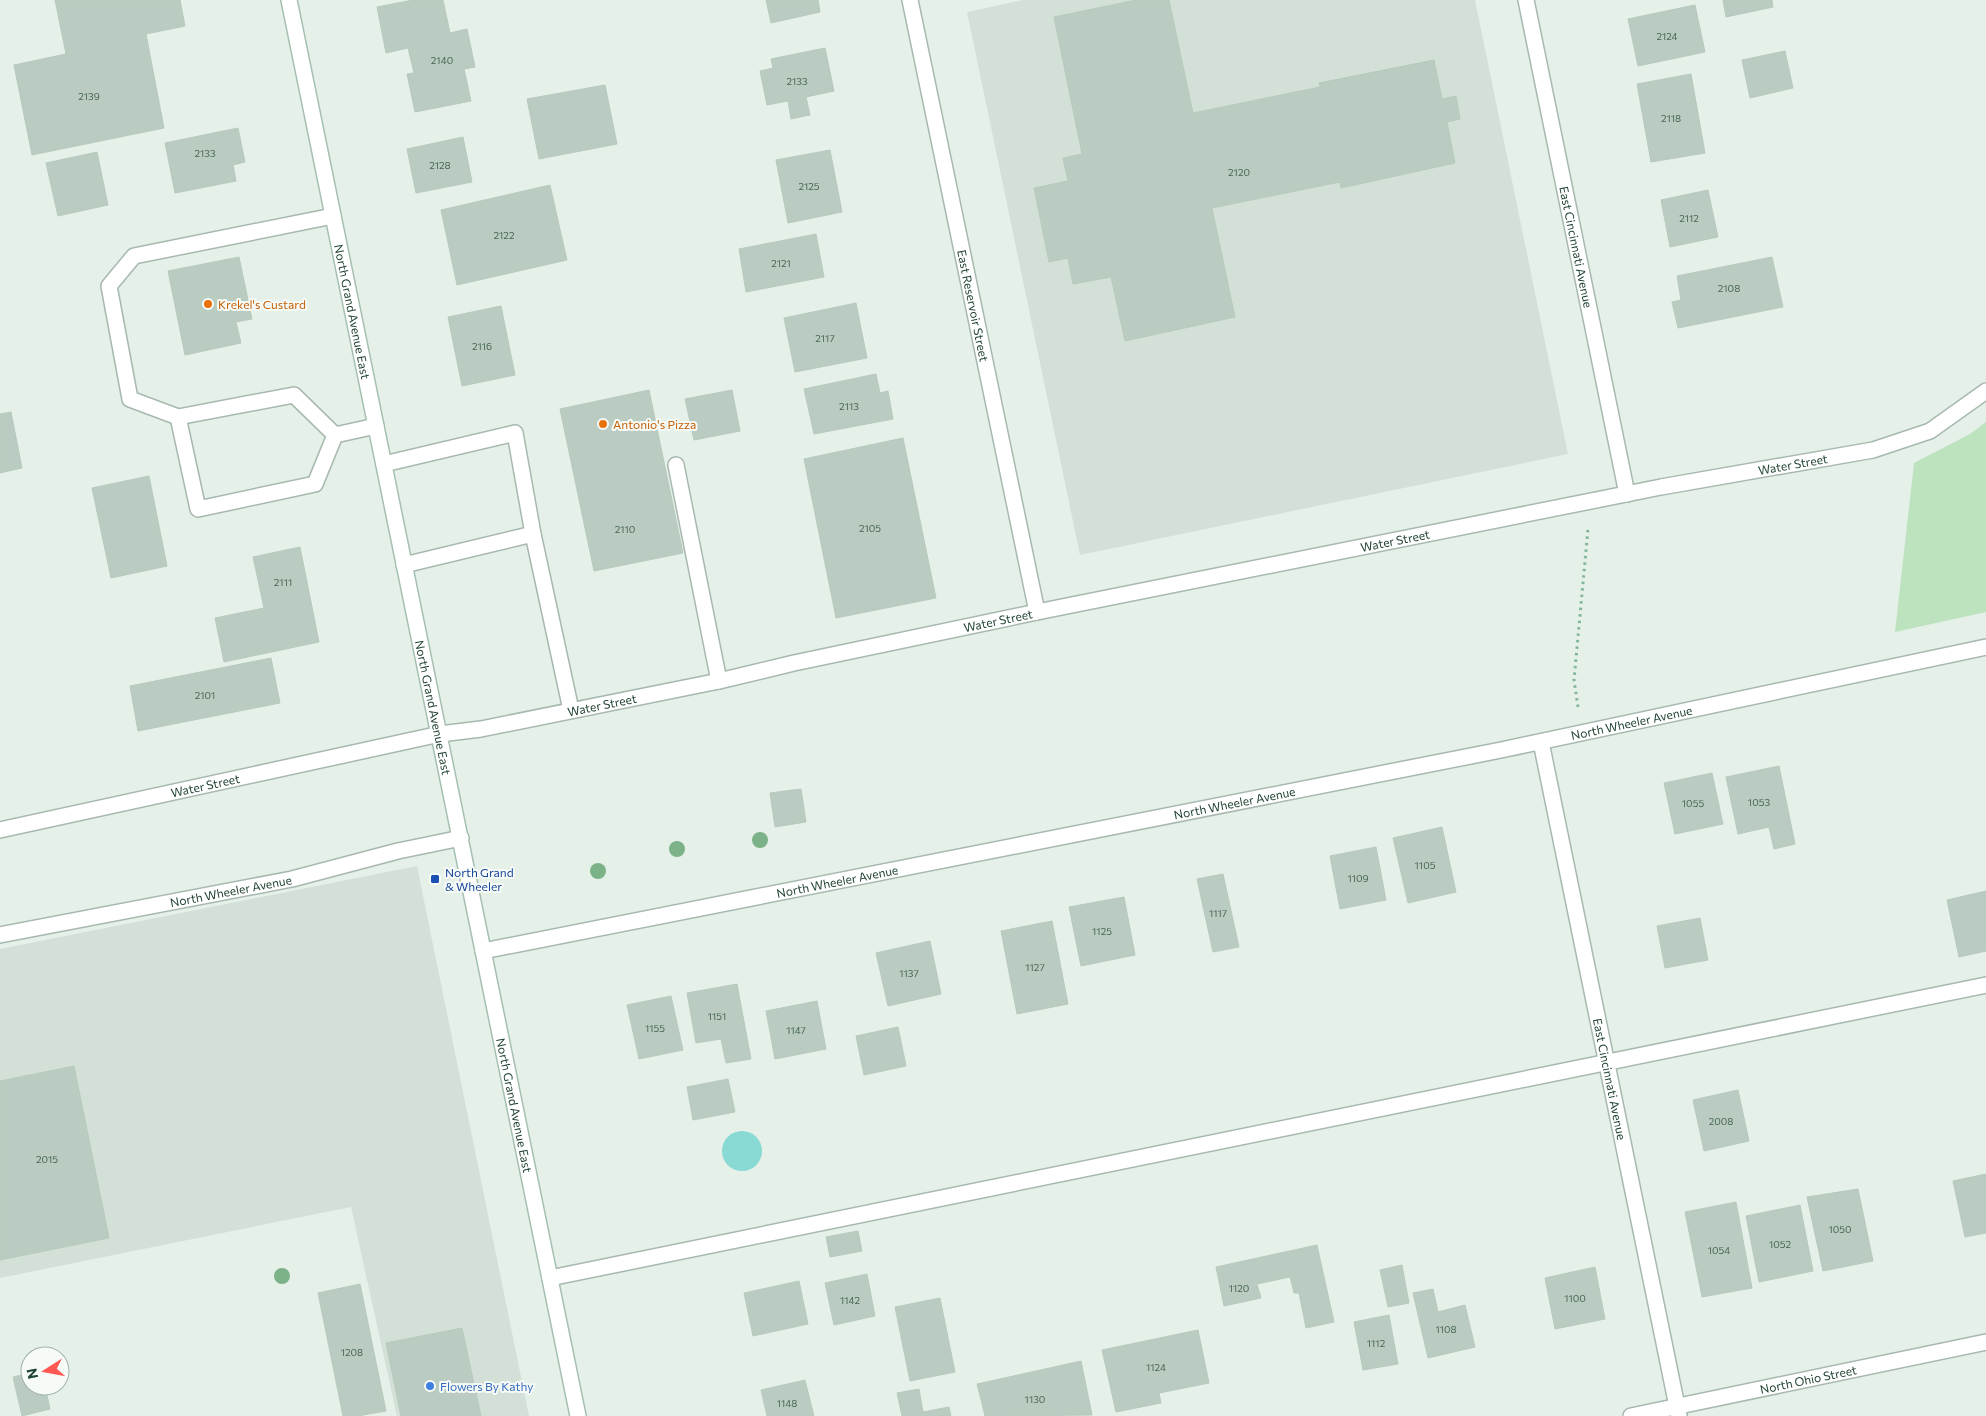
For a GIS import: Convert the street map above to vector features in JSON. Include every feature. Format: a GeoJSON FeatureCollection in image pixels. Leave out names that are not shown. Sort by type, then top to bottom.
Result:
{"type":"FeatureCollection","features":[{"type":"Feature","properties":{"kind":"street","name":"North Grand Avenue East"},"geometry":{"type":"LineString","coordinates":[[289,0],[578,1416]]}},
{"type":"Feature","properties":{"kind":"street","name":"East Reservoir Street"},"geometry":{"type":"LineString","coordinates":[[910,0],[1037,612]]}},
{"type":"Feature","properties":{"kind":"street","name":"East Cincinnati Avenue"},"geometry":{"type":"LineString","coordinates":[[1526,0],[1627,494]]}},
{"type":"Feature","properties":{"kind":"street"},"geometry":{"type":"LineString","coordinates":[[333,216],[134,256],[109,286],[130,399],[178,417],[294,395],[335,435]]}},
{"type":"Feature","properties":{"kind":"street","name":"Water Street"},"geometry":{"type":"LineString","coordinates":[[0,830],[440,734],[481,729],[719,681],[794,663],[1037,612],[1627,494],[1874,450],[1930,431],[1986,391]]}},
{"type":"Feature","properties":{"kind":"street"},"geometry":{"type":"LineString","coordinates":[[178,417],[198,509],[315,484],[335,435]]}},
{"type":"Feature","properties":{"kind":"street"},"geometry":{"type":"LineString","coordinates":[[335,435],[376,426]]}},
{"type":"Feature","properties":{"kind":"street"},"geometry":{"type":"LineString","coordinates":[[384,464],[515,433],[533,534],[571,710]]}},
{"type":"Feature","properties":{"kind":"street"},"geometry":{"type":"LineString","coordinates":[[676,465],[719,681]]}},
{"type":"Feature","properties":{"kind":"street"},"geometry":{"type":"LineString","coordinates":[[404,565],[533,534]]}},
{"type":"Feature","properties":{"kind":"street","name":"North Wheeler Avenue"},"geometry":{"type":"LineString","coordinates":[[483,951],[1541,742],[1986,647]]}},
{"type":"Feature","properties":{"kind":"street","name":"East Cincinnati Avenue"},"geometry":{"type":"LineString","coordinates":[[1541,742],[1678,1411]]}},
{"type":"Feature","properties":{"kind":"street","name":"North Wheeler Avenue"},"geometry":{"type":"LineString","coordinates":[[0,936],[292,879],[398,851],[461,838]]}},
{"type":"Feature","properties":{"kind":"street"},"geometry":{"type":"LineString","coordinates":[[550,1278],[1986,985]]}},
{"type":"Feature","properties":{"kind":"street","name":"North Ohio Street"},"geometry":{"type":"LineString","coordinates":[[1631,1416],[1678,1411],[1986,1342]]}},
{"type":"Feature","properties":{"kind":"path"},"geometry":{"type":"LineString","coordinates":[[1580,733],[1574,680],[1591,501]]}},
{"type":"Feature","properties":{"kind":"shaded area"},"geometry":{"type":"Polygon","coordinates":[[[1023,0],[1475,0],[1568,454],[1080,555],[967,12],[1023,0]]]}},
{"type":"Feature","properties":{"kind":"shaded area"},"geometry":{"type":"Polygon","coordinates":[[[417,866],[529,1416],[397,1416],[351,1207],[0,1278],[0,949],[417,866]]]}},
{"type":"Feature","properties":{"kind":"green space"},"geometry":{"type":"Polygon","coordinates":[[[1986,422],[1986,612],[1895,632],[1914,463],[1970,434],[1986,422]]]}},
{"type":"Feature","properties":{"kind":"water"},"geometry":{"type":"Polygon","coordinates":[[[742,1131],[753,1134],[759,1140],[762,1151],[759,1162],[753,1168],[742,1171],[731,1168],[725,1162],[722,1151],[725,1140],[731,1134],[742,1131]]]}},
{"type":"Feature","properties":{"kind":"building"},"geometry":{"type":"Polygon","coordinates":[[[55,0],[180,0],[185,26],[146,34],[164,128],[32,155],[14,65],[66,54],[55,0]]]}},
{"type":"Feature","properties":{"kind":"building"},"geometry":{"type":"Polygon","coordinates":[[[413,0],[443,0],[450,33],[467,29],[475,67],[464,69],[471,101],[415,112],[407,74],[414,73],[408,48],[386,53],[377,7],[413,0]]]}},
{"type":"Feature","properties":{"kind":"building"},"geometry":{"type":"Polygon","coordinates":[[[766,0],[818,0],[820,12],[771,23],[766,0]]]}},
{"type":"Feature","properties":{"kind":"building"},"geometry":{"type":"Polygon","coordinates":[[[1136,0],[1169,0],[1193,113],[1320,87],[1319,83],[1434,60],[1442,99],[1456,96],[1460,119],[1447,122],[1455,163],[1341,188],[1340,182],[1212,208],[1235,317],[1125,341],[1111,277],[1073,284],[1068,258],[1049,262],[1034,188],[1068,181],[1063,158],[1082,154],[1054,17],[1136,0]]]}},
{"type":"Feature","properties":{"kind":"building"},"geometry":{"type":"Polygon","coordinates":[[[1723,0],[1772,0],[1773,7],[1726,17],[1723,0]]]}},
{"type":"Feature","properties":{"kind":"building"},"geometry":{"type":"Polygon","coordinates":[[[1695,5],[1705,52],[1638,66],[1628,19],[1695,5]]]}},
{"type":"Feature","properties":{"kind":"building"},"geometry":{"type":"Polygon","coordinates":[[[825,48],[834,91],[806,97],[810,115],[791,119],[788,101],[767,105],[760,71],[773,68],[771,59],[825,48]]]}},
{"type":"Feature","properties":{"kind":"building"},"geometry":{"type":"Polygon","coordinates":[[[1785,51],[1793,88],[1750,98],[1742,60],[1785,51]]]}},
{"type":"Feature","properties":{"kind":"building"},"geometry":{"type":"Polygon","coordinates":[[[1691,74],[1705,153],[1651,162],[1637,84],[1691,74]]]}},
{"type":"Feature","properties":{"kind":"building"},"geometry":{"type":"Polygon","coordinates":[[[605,85],[617,144],[539,159],[527,99],[605,85]]]}},
{"type":"Feature","properties":{"kind":"building"},"geometry":{"type":"Polygon","coordinates":[[[238,128],[245,162],[233,165],[236,181],[175,193],[165,143],[238,128]]]}},
{"type":"Feature","properties":{"kind":"building"},"geometry":{"type":"Polygon","coordinates":[[[463,137],[472,182],[416,193],[407,149],[463,137]]]}},
{"type":"Feature","properties":{"kind":"building"},"geometry":{"type":"Polygon","coordinates":[[[830,150],[842,212],[788,223],[776,160],[830,150]]]}},
{"type":"Feature","properties":{"kind":"building"},"geometry":{"type":"Polygon","coordinates":[[[97,152],[108,205],[58,216],[46,163],[97,152]]]}},
{"type":"Feature","properties":{"kind":"building"},"geometry":{"type":"Polygon","coordinates":[[[550,185],[567,260],[457,285],[441,210],[550,185]]]}},
{"type":"Feature","properties":{"kind":"building"},"geometry":{"type":"Polygon","coordinates":[[[1708,190],[1718,237],[1670,247],[1661,200],[1708,190]]]}},
{"type":"Feature","properties":{"kind":"building"},"geometry":{"type":"Polygon","coordinates":[[[816,234],[824,277],[746,292],[739,249],[816,234]]]}},
{"type":"Feature","properties":{"kind":"building"},"geometry":{"type":"Polygon","coordinates":[[[239,257],[252,319],[236,322],[241,343],[185,355],[168,271],[239,257]]]}},
{"type":"Feature","properties":{"kind":"building"},"geometry":{"type":"Polygon","coordinates":[[[1772,257],[1783,307],[1678,328],[1672,302],[1681,300],[1677,276],[1772,257]]]}},
{"type":"Feature","properties":{"kind":"building"},"geometry":{"type":"Polygon","coordinates":[[[856,303],[867,358],[795,372],[784,318],[856,303]]]}},
{"type":"Feature","properties":{"kind":"building"},"geometry":{"type":"Polygon","coordinates":[[[501,306],[515,375],[462,386],[448,317],[501,306]]]}},
{"type":"Feature","properties":{"kind":"building"},"geometry":{"type":"Polygon","coordinates":[[[876,374],[880,393],[888,391],[893,419],[814,434],[804,389],[876,374]]]}},
{"type":"Feature","properties":{"kind":"building"},"geometry":{"type":"Polygon","coordinates":[[[649,390],[683,553],[594,571],[560,409],[649,390]]]}},
{"type":"Feature","properties":{"kind":"building"},"geometry":{"type":"Polygon","coordinates":[[[732,390],[740,431],[694,440],[685,399],[732,390]]]}},
{"type":"Feature","properties":{"kind":"building"},"geometry":{"type":"Polygon","coordinates":[[[11,412],[22,468],[0,473],[0,414],[11,412]]]}},
{"type":"Feature","properties":{"kind":"building"},"geometry":{"type":"Polygon","coordinates":[[[903,438],[936,598],[836,618],[804,459],[903,438]]]}},
{"type":"Feature","properties":{"kind":"building"},"geometry":{"type":"Polygon","coordinates":[[[149,476],[167,566],[111,578],[92,488],[149,476]]]}},
{"type":"Feature","properties":{"kind":"building"},"geometry":{"type":"Polygon","coordinates":[[[300,547],[319,642],[224,662],[215,618],[264,608],[253,557],[300,547]]]}},
{"type":"Feature","properties":{"kind":"building"},"geometry":{"type":"Polygon","coordinates":[[[271,658],[280,703],[138,731],[130,686],[271,658]]]}},
{"type":"Feature","properties":{"kind":"building"},"geometry":{"type":"Polygon","coordinates":[[[1779,766],[1795,844],[1774,849],[1769,827],[1738,834],[1726,777],[1779,766]]]}},
{"type":"Feature","properties":{"kind":"building"},"geometry":{"type":"Polygon","coordinates":[[[1712,773],[1723,824],[1675,834],[1664,783],[1712,773]]]}},
{"type":"Feature","properties":{"kind":"building"},"geometry":{"type":"Polygon","coordinates":[[[801,789],[806,822],[775,827],[770,793],[801,789]]]}},
{"type":"Feature","properties":{"kind":"building"},"geometry":{"type":"Polygon","coordinates":[[[1442,827],[1456,892],[1408,903],[1393,838],[1442,827]]]}},
{"type":"Feature","properties":{"kind":"building"},"geometry":{"type":"Polygon","coordinates":[[[1376,847],[1386,900],[1340,909],[1330,856],[1376,847]]]}},
{"type":"Feature","properties":{"kind":"building"},"geometry":{"type":"Polygon","coordinates":[[[1223,874],[1239,947],[1213,952],[1197,879],[1223,874]]]}},
{"type":"Feature","properties":{"kind":"building"},"geometry":{"type":"Polygon","coordinates":[[[1986,891],[1986,951],[1959,957],[1947,900],[1986,891]]]}},
{"type":"Feature","properties":{"kind":"building"},"geometry":{"type":"Polygon","coordinates":[[[1124,897],[1135,955],[1081,966],[1069,907],[1124,897]]]}},
{"type":"Feature","properties":{"kind":"building"},"geometry":{"type":"Polygon","coordinates":[[[1700,918],[1708,960],[1665,968],[1657,926],[1700,918]]]}},
{"type":"Feature","properties":{"kind":"building"},"geometry":{"type":"Polygon","coordinates":[[[1052,921],[1068,1004],[1017,1014],[1001,931],[1052,921]]]}},
{"type":"Feature","properties":{"kind":"building"},"geometry":{"type":"Polygon","coordinates":[[[930,941],[941,994],[888,1006],[876,953],[930,941]]]}},
{"type":"Feature","properties":{"kind":"building"},"geometry":{"type":"Polygon","coordinates":[[[737,984],[751,1059],[726,1063],[721,1039],[696,1043],[687,993],[737,984]]]}},
{"type":"Feature","properties":{"kind":"building"},"geometry":{"type":"Polygon","coordinates":[[[671,996],[683,1050],[639,1059],[627,1005],[671,996]]]}},
{"type":"Feature","properties":{"kind":"building"},"geometry":{"type":"Polygon","coordinates":[[[817,1001],[826,1049],[775,1059],[766,1011],[817,1001]]]}},
{"type":"Feature","properties":{"kind":"building"},"geometry":{"type":"Polygon","coordinates":[[[898,1027],[906,1066],[864,1075],[856,1036],[898,1027]]]}},
{"type":"Feature","properties":{"kind":"building"},"geometry":{"type":"Polygon","coordinates":[[[74,1066],[109,1238],[0,1260],[0,1081],[74,1066]]]}},
{"type":"Feature","properties":{"kind":"building"},"geometry":{"type":"Polygon","coordinates":[[[728,1079],[735,1112],[693,1120],[687,1087],[728,1079]]]}},
{"type":"Feature","properties":{"kind":"building"},"geometry":{"type":"Polygon","coordinates":[[[1738,1090],[1749,1141],[1704,1151],[1693,1100],[1738,1090]]]}},
{"type":"Feature","properties":{"kind":"building"},"geometry":{"type":"Polygon","coordinates":[[[1986,1174],[1986,1233],[1965,1237],[1953,1181],[1986,1174]]]}},
{"type":"Feature","properties":{"kind":"building"},"geometry":{"type":"Polygon","coordinates":[[[1858,1189],[1873,1261],[1823,1271],[1807,1197],[1858,1189]]]}},
{"type":"Feature","properties":{"kind":"building"},"geometry":{"type":"Polygon","coordinates":[[[1736,1202],[1752,1288],[1702,1297],[1685,1212],[1736,1202]]]}},
{"type":"Feature","properties":{"kind":"building"},"geometry":{"type":"Polygon","coordinates":[[[1800,1205],[1813,1271],[1759,1282],[1746,1216],[1800,1205]]]}},
{"type":"Feature","properties":{"kind":"building"},"geometry":{"type":"Polygon","coordinates":[[[858,1231],[862,1251],[830,1257],[826,1237],[858,1231]]]}},
{"type":"Feature","properties":{"kind":"building"},"geometry":{"type":"Polygon","coordinates":[[[1317,1245],[1334,1322],[1306,1328],[1299,1293],[1294,1293],[1290,1277],[1257,1284],[1261,1298],[1224,1306],[1216,1267],[1317,1245]]]}},
{"type":"Feature","properties":{"kind":"building"},"geometry":{"type":"Polygon","coordinates":[[[1402,1265],[1409,1303],[1388,1307],[1380,1270],[1402,1265]]]}},
{"type":"Feature","properties":{"kind":"building"},"geometry":{"type":"Polygon","coordinates":[[[1595,1267],[1605,1319],[1555,1329],[1545,1278],[1595,1267]]]}},
{"type":"Feature","properties":{"kind":"building"},"geometry":{"type":"Polygon","coordinates":[[[867,1274],[875,1316],[834,1325],[825,1283],[867,1274]]]}},
{"type":"Feature","properties":{"kind":"building"},"geometry":{"type":"Polygon","coordinates":[[[799,1281],[808,1324],[753,1336],[744,1293],[799,1281]]]}},
{"type":"Feature","properties":{"kind":"building"},"geometry":{"type":"Polygon","coordinates":[[[360,1284],[386,1411],[358,1416],[343,1416],[318,1293],[360,1284]]]}},
{"type":"Feature","properties":{"kind":"building"},"geometry":{"type":"Polygon","coordinates":[[[1433,1289],[1438,1312],[1465,1305],[1475,1347],[1428,1358],[1413,1293],[1433,1289]]]}},
{"type":"Feature","properties":{"kind":"building"},"geometry":{"type":"Polygon","coordinates":[[[940,1298],[955,1372],[910,1381],[895,1307],[940,1298]]]}},
{"type":"Feature","properties":{"kind":"building"},"geometry":{"type":"Polygon","coordinates":[[[1389,1315],[1398,1364],[1363,1370],[1354,1322],[1389,1315]]]}},
{"type":"Feature","properties":{"kind":"building"},"geometry":{"type":"Polygon","coordinates":[[[462,1328],[481,1416],[401,1416],[386,1343],[462,1328]]]}},
{"type":"Feature","properties":{"kind":"building"},"geometry":{"type":"Polygon","coordinates":[[[1198,1330],[1209,1383],[1159,1393],[1161,1403],[1116,1412],[1102,1350],[1198,1330]]]}},
{"type":"Feature","properties":{"kind":"building"},"geometry":{"type":"Polygon","coordinates":[[[1081,1361],[1092,1415],[985,1416],[977,1384],[1081,1361]]]}},
{"type":"Feature","properties":{"kind":"building"},"geometry":{"type":"Polygon","coordinates":[[[20,1375],[20,1396],[47,1396],[50,1409],[22,1416],[13,1377],[20,1375]]]}},
{"type":"Feature","properties":{"kind":"building"},"geometry":{"type":"Polygon","coordinates":[[[805,1380],[814,1416],[767,1416],[761,1390],[805,1380]]]}},
{"type":"Feature","properties":{"kind":"building"},"geometry":{"type":"Polygon","coordinates":[[[919,1389],[923,1412],[949,1407],[951,1416],[902,1416],[897,1393],[919,1389]]]}},
{"type":"Feature","properties":{"kind":"place","name":"Krekel's Custard"},"geometry":{"type":"Point","coordinates":[208,304]}},
{"type":"Feature","properties":{"kind":"place","name":"Antonio's Pizza"},"geometry":{"type":"Point","coordinates":[603,424]}},
{"type":"Feature","properties":{"kind":"place","name":"North Grand & Wheeler"},"geometry":{"type":"Point","coordinates":[435,879]}},
{"type":"Feature","properties":{"kind":"place","name":"Flowers By Kathy"},"geometry":{"type":"Point","coordinates":[430,1386]}}]}
